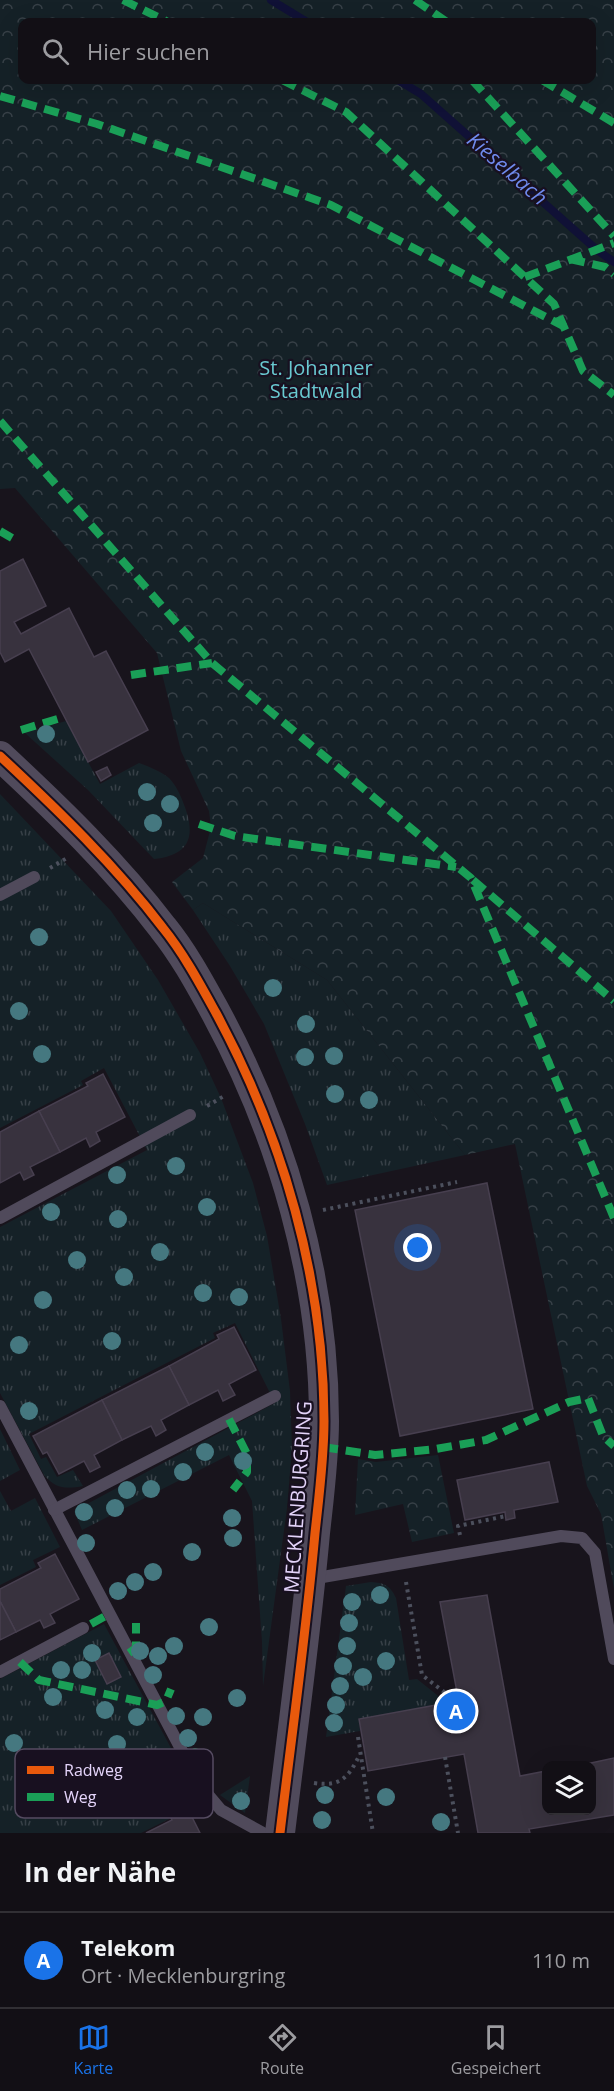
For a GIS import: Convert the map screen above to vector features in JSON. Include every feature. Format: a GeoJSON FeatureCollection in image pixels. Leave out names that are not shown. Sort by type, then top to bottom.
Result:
{"type":"FeatureCollection","features":[{"type":"Feature","properties":{"kind":"street","name":"MECKLENBURGRING"},"geometry":{"type":"LineString","coordinates":[[0,756],[89,843],[164,928],[189,964],[252,1084],[267,1122],[303,1245],[315,1308],[322,1366],[323,1447],[311,1579],[280,1833]]}},
{"type":"Feature","properties":{"kind":"lane"},"geometry":{"type":"LineString","coordinates":[[0,895],[34,877]]}},
{"type":"Feature","properties":{"kind":"lane"},"geometry":{"type":"LineString","coordinates":[[0,1218],[190,1115]]}},
{"type":"Feature","properties":{"kind":"lane"},"geometry":{"type":"LineString","coordinates":[[54,1510],[274,1396]]}},
{"type":"Feature","properties":{"kind":"lane"},"geometry":{"type":"LineString","coordinates":[[0,1406],[181,1749]]}},
{"type":"Feature","properties":{"kind":"lane"},"geometry":{"type":"LineString","coordinates":[[311,1579],[561,1536],[582,1538],[595,1553],[614,1659]]}},
{"type":"Feature","properties":{"kind":"lane"},"geometry":{"type":"LineString","coordinates":[[0,1672],[83,1628]]}},
{"type":"Feature","properties":{"kind":"lane"},"geometry":{"type":"LineString","coordinates":[[213,1800],[221,1810],[263,1833]]}},
{"type":"Feature","properties":{"kind":"path"},"geometry":{"type":"LineString","coordinates":[[331,1208],[457,1182]]}},
{"type":"Feature","properties":{"kind":"path"},"geometry":{"type":"LineString","coordinates":[[464,1553],[459,1526],[506,1516]]}},
{"type":"Feature","properties":{"kind":"path"},"geometry":{"type":"LineString","coordinates":[[403,1564],[422,1675],[452,1698]]}},
{"type":"Feature","properties":{"kind":"path"},"geometry":{"type":"LineString","coordinates":[[358,1737],[373,1833]]}},
{"type":"Feature","properties":{"kind":"path"},"geometry":{"type":"LineString","coordinates":[[320,1784],[333,1784],[350,1774],[360,1754]]}},
{"type":"Feature","properties":{"kind":"path"},"geometry":{"type":"LineString","coordinates":[[445,1757],[458,1833]]}},
{"type":"Feature","properties":{"kind":"green space","name":"St. Johanner Stadtwald"},"geometry":{"type":"Polygon","coordinates":[[[0,0],[614,0],[614,1589],[601,1514],[587,1486],[515,1144],[465,1155],[327,980],[203,903],[193,910],[172,882],[203,858],[211,827],[209,811],[181,751],[157,653],[15,488],[0,489],[0,0]]]}},
{"type":"Feature","properties":{"kind":"green space"},"geometry":{"type":"Polygon","coordinates":[[[66,721],[100,784],[139,763],[169,778],[187,813],[190,833],[183,848],[167,857],[154,859],[88,790],[25,733],[66,721]]]}},
{"type":"Feature","properties":{"kind":"green space"},"geometry":{"type":"Polygon","coordinates":[[[0,794],[111,911],[158,980],[200,1053],[221,1098],[253,1183],[267,1236],[281,1319],[290,1391],[292,1448],[287,1508],[263,1686],[252,1501],[229,1455],[82,1530],[74,1511],[275,1403],[235,1323],[213,1333],[215,1338],[29,1434],[41,1459],[46,1457],[57,1477],[73,1470],[83,1486],[62,1487],[44,1475],[0,1393],[0,1227],[147,1150],[104,1068],[81,1081],[83,1085],[0,1128],[0,794]]]}},
{"type":"Feature","properties":{"kind":"green space"},"geometry":{"type":"Polygon","coordinates":[[[203,903],[327,980],[465,1155],[327,1185],[264,1024],[230,966],[193,910],[203,903]]]}},
{"type":"Feature","properties":{"kind":"green space"},"geometry":{"type":"Polygon","coordinates":[[[0,1429],[20,1470],[0,1481],[0,1429]]]}},
{"type":"Feature","properties":{"kind":"green space"},"geometry":{"type":"Polygon","coordinates":[[[438,1455],[454,1533],[412,1542],[403,1504],[355,1515],[358,1459],[376,1462],[438,1455]]]}},
{"type":"Feature","properties":{"kind":"green space"},"geometry":{"type":"Polygon","coordinates":[[[0,1491],[11,1511],[35,1498],[60,1547],[33,1560],[36,1567],[0,1585],[0,1491]]]}},
{"type":"Feature","properties":{"kind":"green space"},"geometry":{"type":"Polygon","coordinates":[[[371,1582],[386,1586],[396,1598],[409,1680],[417,1679],[447,1703],[359,1719],[360,1731],[326,1737],[346,1586],[371,1582]]]}},
{"type":"Feature","properties":{"kind":"green space"},"geometry":{"type":"Polygon","coordinates":[[[104,1624],[172,1749],[15,1749],[15,1818],[169,1819],[141,1833],[0,1833],[0,1679],[104,1624]]]}},
{"type":"Feature","properties":{"kind":"green space"},"geometry":{"type":"Polygon","coordinates":[[[250,1776],[245,1813],[220,1795],[250,1776]]]}},
{"type":"Feature","properties":{"kind":"building"},"geometry":{"type":"Polygon","coordinates":[[[23,559],[46,606],[14,622],[21,634],[69,608],[94,657],[106,651],[148,730],[88,762],[29,649],[5,662],[0,652],[0,571],[23,559]]]}},
{"type":"Feature","properties":{"kind":"building"},"geometry":{"type":"Polygon","coordinates":[[[107,767],[111,775],[101,781],[96,772],[107,767]]]}},
{"type":"Feature","properties":{"kind":"building"},"geometry":{"type":"Polygon","coordinates":[[[103,1074],[125,1117],[96,1132],[100,1141],[90,1147],[86,1138],[60,1152],[39,1111],[88,1086],[86,1083],[103,1074]]]}},
{"type":"Feature","properties":{"kind":"building"},"geometry":{"type":"Polygon","coordinates":[[[39,1111],[60,1152],[30,1167],[34,1175],[24,1180],[20,1172],[0,1183],[0,1132],[39,1111]]]}},
{"type":"Feature","properties":{"kind":"building"},"geometry":{"type":"Polygon","coordinates":[[[487,1183],[533,1409],[400,1436],[355,1210],[487,1183]]]}},
{"type":"Feature","properties":{"kind":"building"},"geometry":{"type":"Polygon","coordinates":[[[234,1327],[256,1370],[229,1384],[235,1395],[223,1401],[218,1390],[189,1405],[169,1366],[219,1339],[217,1335],[234,1327]]]}},
{"type":"Feature","properties":{"kind":"building"},"geometry":{"type":"Polygon","coordinates":[[[169,1366],[189,1405],[161,1420],[166,1430],[156,1436],[151,1426],[122,1440],[102,1400],[169,1366]]]}},
{"type":"Feature","properties":{"kind":"building"},"geometry":{"type":"Polygon","coordinates":[[[102,1400],[122,1440],[94,1455],[100,1467],[90,1472],[84,1461],[59,1474],[47,1452],[43,1454],[33,1436],[102,1400]]]}},
{"type":"Feature","properties":{"kind":"building"},"geometry":{"type":"Polygon","coordinates":[[[549,1462],[558,1502],[514,1510],[515,1518],[506,1520],[505,1512],[465,1520],[457,1480],[549,1462]]]}},
{"type":"Feature","properties":{"kind":"building"},"geometry":{"type":"Polygon","coordinates":[[[55,1554],[79,1599],[50,1614],[55,1623],[44,1628],[40,1620],[16,1632],[0,1601],[0,1589],[41,1568],[38,1563],[55,1554]]]}},
{"type":"Feature","properties":{"kind":"building"},"geometry":{"type":"Polygon","coordinates":[[[487,1595],[520,1776],[542,1772],[542,1815],[596,1815],[596,1762],[614,1758],[614,1815],[529,1829],[530,1833],[478,1833],[464,1754],[368,1771],[359,1719],[447,1703],[457,1692],[440,1602],[487,1595]]]}},
{"type":"Feature","properties":{"kind":"building"},"geometry":{"type":"Polygon","coordinates":[[[0,1601],[16,1632],[0,1640],[0,1601]]]}},
{"type":"Feature","properties":{"kind":"building"},"geometry":{"type":"Polygon","coordinates":[[[109,1653],[121,1677],[107,1684],[95,1660],[109,1653]]]}},
{"type":"Feature","properties":{"kind":"building"},"geometry":{"type":"Polygon","coordinates":[[[171,1818],[192,1818],[200,1833],[146,1833],[172,1820],[171,1818]]]}},
{"type":"Feature","properties":{"kind":"waterway","name":"Kieselbach"},"geometry":{"type":"LineString","coordinates":[[271,0],[300,18]]}},
{"type":"Feature","properties":{"kind":"waterway","name":"Kieselbach"},"geometry":{"type":"LineString","coordinates":[[405,84],[421,94],[597,250],[614,262]]}},
{"type":"Feature","properties":{"kind":"marked path"},"geometry":{"type":"LineString","coordinates":[[123,0],[160,18]]}},
{"type":"Feature","properties":{"kind":"marked path"},"geometry":{"type":"LineString","coordinates":[[415,0],[441,18]]}},
{"type":"Feature","properties":{"kind":"marked path"},"geometry":{"type":"LineString","coordinates":[[290,84],[346,112],[554,304],[583,371],[614,395]]}},
{"type":"Feature","properties":{"kind":"marked path"},"geometry":{"type":"LineString","coordinates":[[476,84],[614,236]]}},
{"type":"Feature","properties":{"kind":"marked path"},"geometry":{"type":"LineString","coordinates":[[549,84],[614,123]]}},
{"type":"Feature","properties":{"kind":"marked path"},"geometry":{"type":"LineString","coordinates":[[0,96],[97,124],[331,205],[565,327]]}},
{"type":"Feature","properties":{"kind":"marked path"},"geometry":{"type":"LineString","coordinates":[[525,277],[614,243]]}},
{"type":"Feature","properties":{"kind":"marked path"},"geometry":{"type":"LineString","coordinates":[[570,259],[605,267],[614,274]]}},
{"type":"Feature","properties":{"kind":"marked path"},"geometry":{"type":"LineString","coordinates":[[0,421],[212,663],[471,878],[614,1218]]}},
{"type":"Feature","properties":{"kind":"marked path"},"geometry":{"type":"LineString","coordinates":[[0,531],[12,538]]}},
{"type":"Feature","properties":{"kind":"marked path"},"geometry":{"type":"LineString","coordinates":[[131,675],[212,663]]}},
{"type":"Feature","properties":{"kind":"marked path"},"geometry":{"type":"LineString","coordinates":[[21,730],[64,717]]}},
{"type":"Feature","properties":{"kind":"marked path"},"geometry":{"type":"LineString","coordinates":[[199,824],[235,836],[456,867]]}},
{"type":"Feature","properties":{"kind":"marked path"},"geometry":{"type":"LineString","coordinates":[[473,880],[614,1001]]}},
{"type":"Feature","properties":{"kind":"marked path"},"geometry":{"type":"LineString","coordinates":[[323,1447],[375,1455],[436,1449],[486,1440],[569,1402],[588,1398],[603,1436],[614,1446]]}},
{"type":"Feature","properties":{"kind":"marked path"},"geometry":{"type":"LineString","coordinates":[[229,1419],[247,1454],[247,1472],[233,1490]]}},
{"type":"Feature","properties":{"kind":"marked path"},"geometry":{"type":"LineString","coordinates":[[91,1624],[109,1614]]}},
{"type":"Feature","properties":{"kind":"marked path"},"geometry":{"type":"LineString","coordinates":[[129,1653],[136,1648],[136,1623]]}},
{"type":"Feature","properties":{"kind":"marked path"},"geometry":{"type":"LineString","coordinates":[[20,1662],[39,1680],[157,1705],[166,1701],[171,1689]]}},
{"type":"Feature","properties":{"kind":"cycle path"},"geometry":{"type":"LineString","coordinates":[[0,756],[106,860],[145,905],[185,959],[240,1060],[280,1159],[295,1211],[317,1315],[322,1368],[324,1435],[307,1608],[280,1833]]}},
{"type":"Feature","properties":{"kind":"place","name":"Telekom"},"geometry":{"type":"Point","coordinates":[456,1711]}}]}
